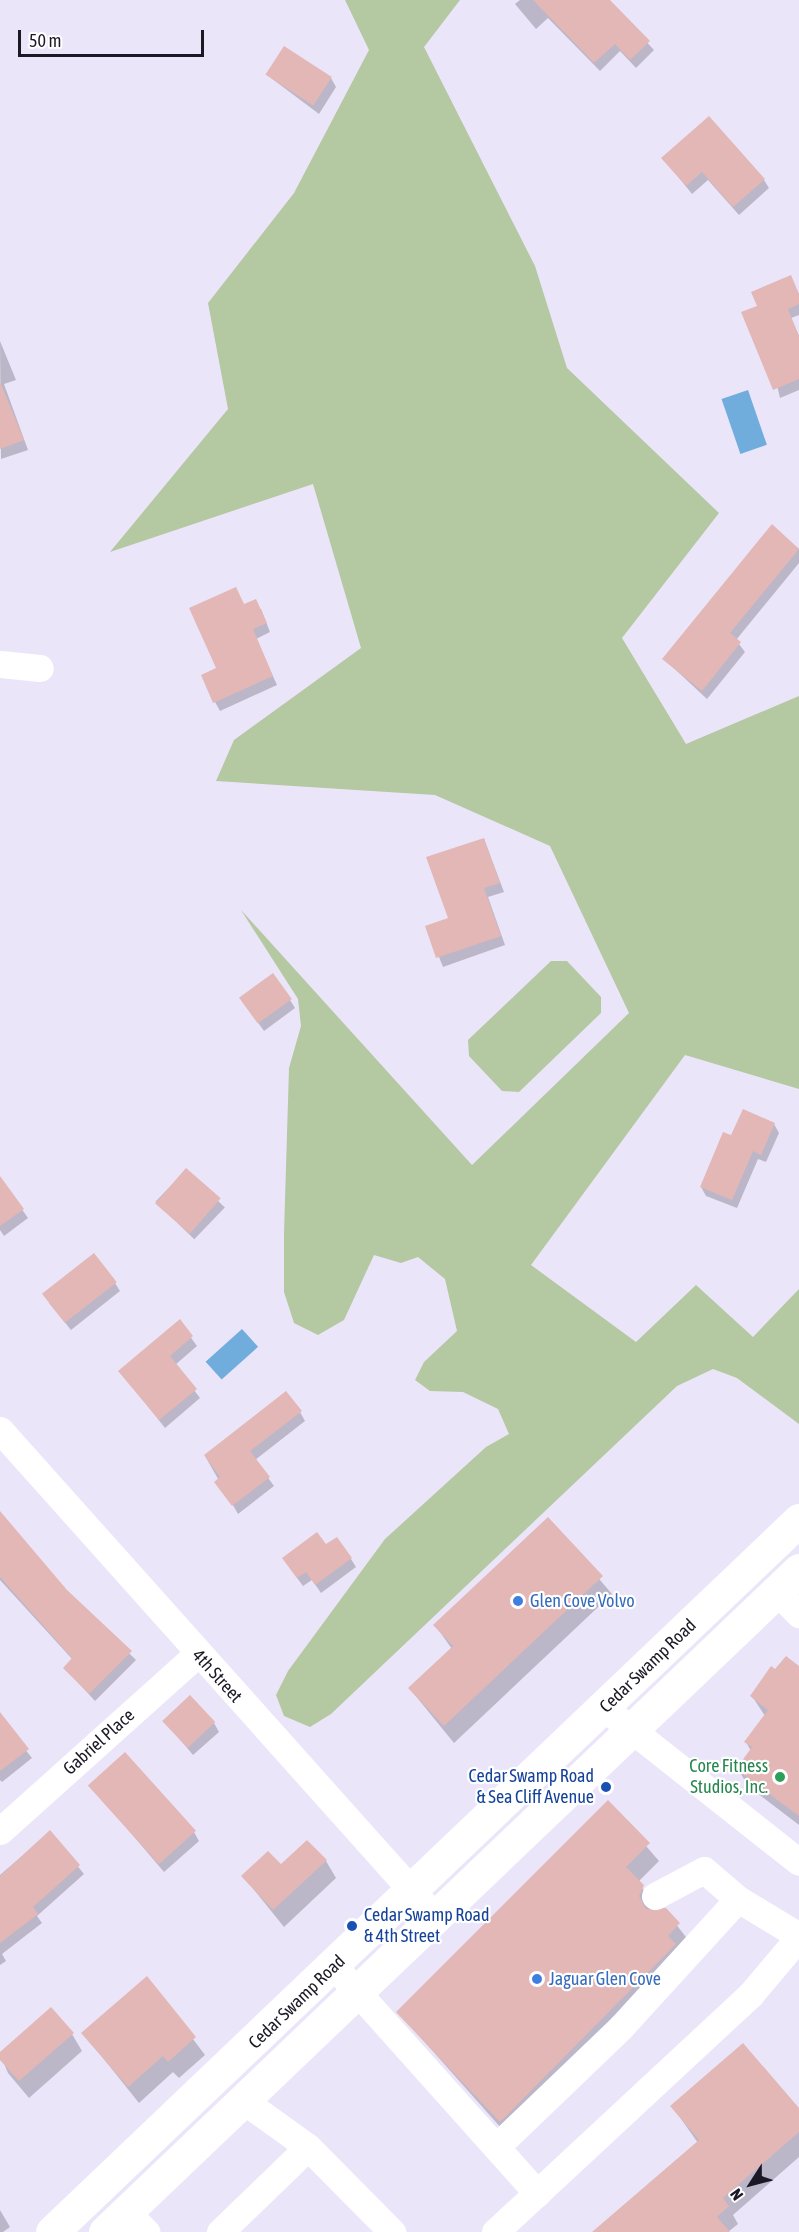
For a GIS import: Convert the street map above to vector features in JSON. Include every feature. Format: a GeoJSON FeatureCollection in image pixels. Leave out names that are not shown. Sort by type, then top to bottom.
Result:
{"type":"FeatureCollection","features":[{"type":"Feature","properties":{"kind":"main road","name":"Cedar Swamp Road"},"geometry":{"type":"LineString","coordinates":[[52,2232],[334,1966],[799,1520]]}},
{"type":"Feature","properties":{"kind":"main road"},"geometry":{"type":"LineString","coordinates":[[655,1707],[652,1687],[739,1604],[745,1593],[743,1575]]}},
{"type":"Feature","properties":{"kind":"main road","name":"Cedar Swamp Road"},"geometry":{"type":"LineString","coordinates":[[126,2225],[244,2101],[437,1919],[655,1707],[792,1592]]}},
{"type":"Feature","properties":{"kind":"street"},"geometry":{"type":"LineString","coordinates":[[0,663],[40,668]]}},
{"type":"Feature","properties":{"kind":"street","name":"4th Street"},"geometry":{"type":"LineString","coordinates":[[0,1430],[197,1654],[437,1919]]}},
{"type":"Feature","properties":{"kind":"street","name":"Gabriel Place"},"geometry":{"type":"LineString","coordinates":[[0,1831],[197,1654]]}},
{"type":"Feature","properties":{"kind":"street"},"geometry":{"type":"LineString","coordinates":[[604,1708],[799,1862]]}},
{"type":"Feature","properties":{"kind":"street"},"geometry":{"type":"LineString","coordinates":[[495,2232],[751,1994],[799,1936],[738,1899],[704,1870],[655,1896]]}},
{"type":"Feature","properties":{"kind":"street"},"geometry":{"type":"LineString","coordinates":[[496,2147],[621,2027],[738,1899]]}},
{"type":"Feature","properties":{"kind":"street"},"geometry":{"type":"LineString","coordinates":[[334,1966],[537,2193]]}},
{"type":"Feature","properties":{"kind":"street"},"geometry":{"type":"LineString","coordinates":[[244,2101],[308,2146],[392,2232]]}},
{"type":"Feature","properties":{"kind":"street"},"geometry":{"type":"LineString","coordinates":[[220,2232],[308,2146]]}},
{"type":"Feature","properties":{"kind":"green space"},"geometry":{"type":"Polygon","coordinates":[[[345,0],[460,0],[424,47],[535,266],[567,368],[719,513],[622,638],[686,744],[799,696],[799,1089],[685,1055],[531,1265],[636,1342],[696,1285],[753,1337],[799,1289],[799,1424],[737,1378],[713,1369],[677,1386],[331,1714],[310,1727],[284,1716],[276,1695],[288,1671],[385,1539],[486,1447],[509,1434],[498,1409],[463,1392],[430,1391],[415,1380],[424,1362],[457,1331],[445,1279],[418,1257],[401,1263],[374,1255],[344,1320],[318,1335],[294,1323],[284,1292],[284,1233],[289,1068],[301,1026],[298,999],[241,910],[472,1165],[629,1013],[550,846],[435,795],[216,781],[234,740],[361,648],[313,484],[110,552],[228,409],[208,303],[294,193],[369,50],[345,0]]]}},
{"type":"Feature","properties":{"kind":"green space"},"geometry":{"type":"Polygon","coordinates":[[[551,961],[567,961],[601,997],[601,1013],[519,1092],[502,1091],[469,1056],[468,1040],[551,961]]]}},
{"type":"Feature","properties":{"kind":"water"},"geometry":{"type":"Polygon","coordinates":[[[748,390],[767,445],[740,454],[722,399],[748,390]]]}},
{"type":"Feature","properties":{"kind":"water"},"geometry":{"type":"Polygon","coordinates":[[[242,1329],[258,1347],[222,1380],[206,1362],[242,1329]]]}},
{"type":"Feature","properties":{"kind":"building"},"geometry":{"type":"Polygon","coordinates":[[[533,0],[610,0],[650,41],[630,60],[615,44],[594,63],[533,0]]]}},
{"type":"Feature","properties":{"kind":"building"},"geometry":{"type":"Polygon","coordinates":[[[284,46],[332,77],[313,106],[265,75],[284,46]]]}},
{"type":"Feature","properties":{"kind":"building"},"geometry":{"type":"Polygon","coordinates":[[[709,116],[765,179],[733,207],[702,172],[686,186],[661,158],[709,116]]]}},
{"type":"Feature","properties":{"kind":"building"},"geometry":{"type":"Polygon","coordinates":[[[791,275],[799,294],[799,304],[788,309],[799,336],[799,379],[773,390],[741,312],[757,306],[751,292],[791,275]]]}},
{"type":"Feature","properties":{"kind":"building"},"geometry":{"type":"Polygon","coordinates":[[[0,382],[24,440],[0,449],[0,382]]]}},
{"type":"Feature","properties":{"kind":"building"},"geometry":{"type":"Polygon","coordinates":[[[772,524],[799,549],[730,633],[741,642],[702,691],[662,659],[772,524]]]}},
{"type":"Feature","properties":{"kind":"building"},"geometry":{"type":"Polygon","coordinates":[[[236,587],[244,604],[256,599],[267,623],[253,629],[273,676],[213,703],[201,675],[216,668],[189,608],[236,587]]]}},
{"type":"Feature","properties":{"kind":"building"},"geometry":{"type":"Polygon","coordinates":[[[484,838],[500,883],[484,888],[501,936],[436,958],[425,926],[448,918],[426,857],[484,838]]]}},
{"type":"Feature","properties":{"kind":"building"},"geometry":{"type":"Polygon","coordinates":[[[273,973],[292,999],[258,1024],[239,998],[273,973]]]}},
{"type":"Feature","properties":{"kind":"building"},"geometry":{"type":"Polygon","coordinates":[[[743,1109],[775,1123],[761,1155],[753,1151],[732,1200],[700,1187],[723,1132],[731,1135],[743,1109]]]}},
{"type":"Feature","properties":{"kind":"building"},"geometry":{"type":"Polygon","coordinates":[[[186,1168],[221,1198],[190,1234],[155,1203],[186,1168]]]}},
{"type":"Feature","properties":{"kind":"building"},"geometry":{"type":"Polygon","coordinates":[[[0,1176],[24,1209],[0,1226],[0,1176]]]}},
{"type":"Feature","properties":{"kind":"building"},"geometry":{"type":"Polygon","coordinates":[[[94,1253],[117,1282],[65,1323],[42,1294],[94,1253]]]}},
{"type":"Feature","properties":{"kind":"building"},"geometry":{"type":"Polygon","coordinates":[[[180,1319],[193,1336],[170,1356],[197,1389],[159,1420],[118,1371],[180,1319]]]}},
{"type":"Feature","properties":{"kind":"building"},"geometry":{"type":"Polygon","coordinates":[[[286,1391],[302,1411],[250,1451],[270,1477],[232,1506],[214,1482],[220,1477],[204,1455],[286,1391]]]}},
{"type":"Feature","properties":{"kind":"building"},"geometry":{"type":"Polygon","coordinates":[[[0,1511],[67,1590],[132,1651],[89,1694],[63,1668],[72,1658],[0,1577],[0,1511]]]}},
{"type":"Feature","properties":{"kind":"building","name":"Glen Cove Volvo"},"geometry":{"type":"Polygon","coordinates":[[[548,1517],[603,1576],[444,1726],[408,1688],[453,1646],[433,1625],[548,1517]]]}},
{"type":"Feature","properties":{"kind":"building"},"geometry":{"type":"Polygon","coordinates":[[[317,1532],[326,1544],[337,1537],[352,1558],[315,1585],[306,1572],[297,1578],[282,1558],[317,1532]]]}},
{"type":"Feature","properties":{"kind":"building"},"geometry":{"type":"Polygon","coordinates":[[[786,1656],[799,1666],[799,1816],[736,1769],[752,1747],[744,1742],[768,1710],[750,1696],[771,1666],[775,1669],[786,1656]]]}},
{"type":"Feature","properties":{"kind":"building"},"geometry":{"type":"Polygon","coordinates":[[[190,1695],[215,1722],[187,1748],[162,1721],[190,1695]]]}},
{"type":"Feature","properties":{"kind":"building"},"geometry":{"type":"Polygon","coordinates":[[[0,1712],[29,1749],[0,1771],[0,1712]]]}},
{"type":"Feature","properties":{"kind":"building"},"geometry":{"type":"Polygon","coordinates":[[[125,1752],[196,1831],[159,1864],[88,1785],[125,1752]]]}},
{"type":"Feature","properties":{"kind":"building","name":"Jaguar Glen Cove"},"geometry":{"type":"Polygon","coordinates":[[[608,1800],[650,1843],[626,1867],[644,1885],[639,1896],[646,1909],[666,1908],[680,1923],[668,1936],[676,1944],[500,2122],[396,2012],[608,1800]]]}},
{"type":"Feature","properties":{"kind":"building"},"geometry":{"type":"Polygon","coordinates":[[[50,1830],[80,1865],[33,1907],[38,1914],[0,1943],[0,1876],[50,1830]]]}},
{"type":"Feature","properties":{"kind":"building"},"geometry":{"type":"Polygon","coordinates":[[[307,1840],[327,1860],[273,1910],[241,1876],[268,1851],[281,1864],[307,1840]]]}},
{"type":"Feature","properties":{"kind":"building"},"geometry":{"type":"Polygon","coordinates":[[[147,1976],[196,2037],[168,2062],[163,2056],[128,2087],[81,2033],[147,1976]]]}},
{"type":"Feature","properties":{"kind":"building"},"geometry":{"type":"Polygon","coordinates":[[[51,2007],[74,2033],[19,2081],[0,2060],[0,2052],[51,2007]]]}},
{"type":"Feature","properties":{"kind":"building"},"geometry":{"type":"Polygon","coordinates":[[[743,2043],[799,2108],[799,2132],[723,2198],[729,2206],[717,2217],[730,2232],[592,2232],[699,2140],[670,2106],[743,2043]]]}},
{"type":"Feature","properties":{"kind":"place","name":"Glen Cove Volvo"},"geometry":{"type":"Point","coordinates":[518,1601]}},
{"type":"Feature","properties":{"kind":"place","name":"Core Fitness Studios, Inc."},"geometry":{"type":"Point","coordinates":[780,1777]}},
{"type":"Feature","properties":{"kind":"place","name":"Cedar Swamp Road & Sea Cliff Avenue"},"geometry":{"type":"Point","coordinates":[606,1787]}},
{"type":"Feature","properties":{"kind":"place","name":"Cedar Swamp Road & 4th Street"},"geometry":{"type":"Point","coordinates":[352,1926]}},
{"type":"Feature","properties":{"kind":"place","name":"Jaguar Glen Cove"},"geometry":{"type":"Point","coordinates":[537,1979]}}]}
